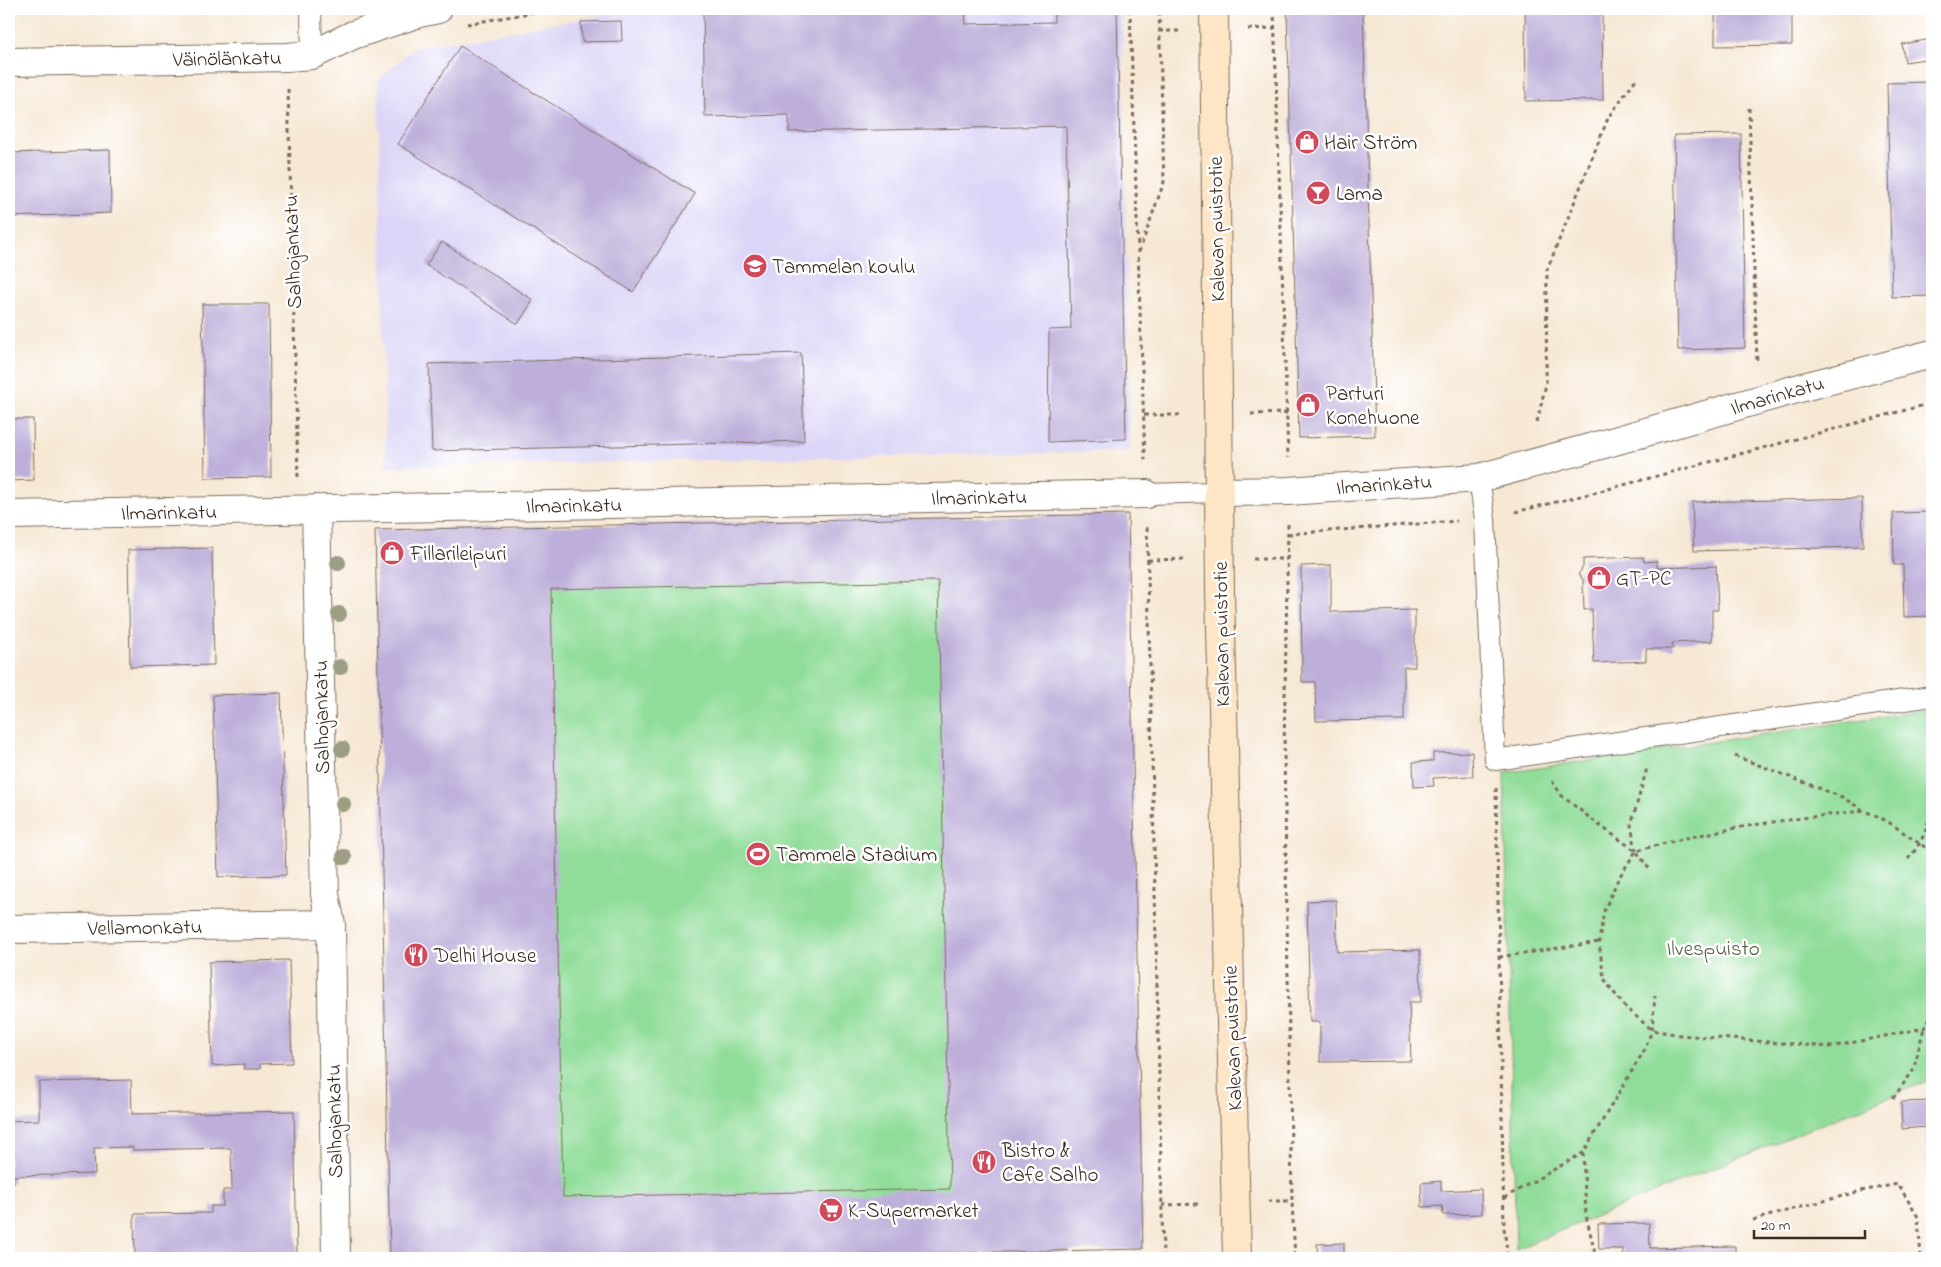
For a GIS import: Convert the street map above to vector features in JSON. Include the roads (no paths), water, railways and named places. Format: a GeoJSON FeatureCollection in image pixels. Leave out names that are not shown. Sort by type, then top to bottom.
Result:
{"type":"FeatureCollection","features":[{"type":"Feature","properties":{"kind":"main road","name":"Kalevan puistotie"},"geometry":{"type":"LineString","coordinates":[[1214,9],[1220,591],[1237,1258]]}},
{"type":"Feature","properties":{"kind":"street","name":"Väinölänkatu"},"geometry":{"type":"LineString","coordinates":[[9,62],[299,56],[353,35],[419,13],[438,9]]}},
{"type":"Feature","properties":{"kind":"street","name":"Ilmarinkatu"},"geometry":{"type":"LineString","coordinates":[[1219,492],[1288,491],[1479,478],[1808,386],[1932,354]]}},
{"type":"Feature","properties":{"kind":"street","name":"Ilmarinkatu"},"geometry":{"type":"LineString","coordinates":[[9,515],[1146,494]]}},
{"type":"Feature","properties":{"kind":"street","name":"Salhojankatu"},"geometry":{"type":"LineString","coordinates":[[316,510],[325,895],[331,924],[336,1258]]}},
{"type":"Feature","properties":{"kind":"street","name":"Vellamonkatu"},"geometry":{"type":"LineString","coordinates":[[9,929],[331,924]]}},
{"type":"Feature","properties":{"kind":"lane"},"geometry":{"type":"LineString","coordinates":[[299,56],[311,9]]}},
{"type":"Feature","properties":{"kind":"lane"},"geometry":{"type":"LineString","coordinates":[[1479,478],[1485,519],[1495,760],[1932,696]]}},
{"type":"Feature","properties":{"kind":"lane","name":"Ilmarinkatu"},"geometry":{"type":"LineString","coordinates":[[1146,494],[1219,492]]}},
{"type":"Feature","properties":{"kind":"place","name":"Hair Ström"},"geometry":{"type":"Point","coordinates":[1307,142]}},
{"type":"Feature","properties":{"kind":"place","name":"Lama"},"geometry":{"type":"Point","coordinates":[1318,193]}},
{"type":"Feature","properties":{"kind":"place","name":"Tammelan koulu"},"geometry":{"type":"Point","coordinates":[755,266]}},
{"type":"Feature","properties":{"kind":"place","name":"Parturi Konehuone"},"geometry":{"type":"Point","coordinates":[1308,405]}},
{"type":"Feature","properties":{"kind":"place","name":"Fillarileipuri"},"geometry":{"type":"Point","coordinates":[392,553]}},
{"type":"Feature","properties":{"kind":"place","name":"GT-PC"},"geometry":{"type":"Point","coordinates":[1599,578]}},
{"type":"Feature","properties":{"kind":"place","name":"Tammela Stadium"},"geometry":{"type":"Point","coordinates":[758,854]}},
{"type":"Feature","properties":{"kind":"place","name":"Delhi House"},"geometry":{"type":"Point","coordinates":[416,955]}},
{"type":"Feature","properties":{"kind":"place","name":"Bistro & Cafe Salho"},"geometry":{"type":"Point","coordinates":[984,1162]}},
{"type":"Feature","properties":{"kind":"place","name":"K-Supermarket"},"geometry":{"type":"Point","coordinates":[831,1210]}},
{"type":"Feature","properties":{"kind":"park label","name":"Ilvespuisto"},"geometry":{"type":"Point","coordinates":[1713,948]}}]}
